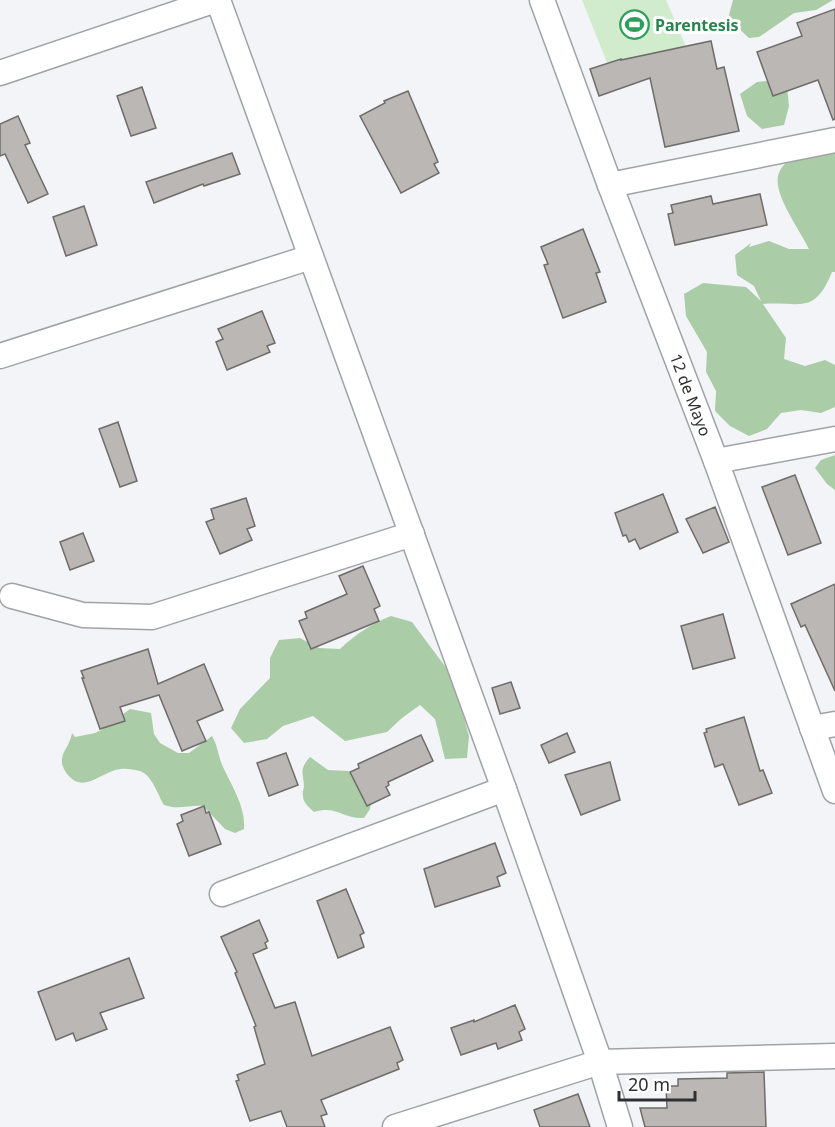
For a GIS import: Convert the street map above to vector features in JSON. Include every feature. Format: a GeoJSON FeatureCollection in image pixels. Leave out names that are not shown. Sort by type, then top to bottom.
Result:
{"type":"FeatureCollection","features":[{"type":"Feature","properties":{"kind":"street"},"geometry":{"type":"LineString","coordinates":[[0,73],[217,0],[504,789],[600,1062],[620,1127]]}},
{"type":"Feature","properties":{"kind":"street","name":"12 de Mayo"},"geometry":{"type":"LineString","coordinates":[[542,0],[716,461],[823,726],[835,792]]}},
{"type":"Feature","properties":{"kind":"street"},"geometry":{"type":"LineString","coordinates":[[610,185],[835,140]]}},
{"type":"Feature","properties":{"kind":"street"},"geometry":{"type":"LineString","coordinates":[[0,356],[312,257]]}},
{"type":"Feature","properties":{"kind":"street"},"geometry":{"type":"LineString","coordinates":[[716,461],[835,439]]}},
{"type":"Feature","properties":{"kind":"street"},"geometry":{"type":"LineString","coordinates":[[12,596],[83,615],[152,617],[412,534]]}},
{"type":"Feature","properties":{"kind":"street"},"geometry":{"type":"LineString","coordinates":[[222,894],[504,789]]}},
{"type":"Feature","properties":{"kind":"street"},"geometry":{"type":"LineString","coordinates":[[395,1127],[600,1062],[835,1056]]}},
{"type":"Feature","properties":{"kind":"green space","name":"Parentesis"},"geometry":{"type":"Polygon","coordinates":[[[582,0],[666,0],[687,49],[612,75],[582,0]]]}},
{"type":"Feature","properties":{"kind":"green space"},"geometry":{"type":"Polygon","coordinates":[[[733,0],[833,0],[816,10],[794,13],[759,37],[749,38],[734,24],[729,15],[733,0]]]}},
{"type":"Feature","properties":{"kind":"green space"},"geometry":{"type":"Polygon","coordinates":[[[767,81],[787,87],[789,106],[784,125],[762,129],[747,116],[740,94],[757,82],[767,81]]]}},
{"type":"Feature","properties":{"kind":"green space"},"geometry":{"type":"Polygon","coordinates":[[[835,149],[835,272],[832,272],[819,295],[812,301],[796,304],[763,304],[786,338],[784,359],[805,366],[825,360],[835,365],[835,407],[821,413],[801,410],[781,413],[767,429],[749,436],[730,426],[715,411],[716,391],[706,372],[707,352],[686,316],[684,294],[703,283],[746,287],[761,301],[754,286],[737,275],[735,255],[751,243],[749,247],[769,241],[789,249],[809,249],[779,190],[779,173],[790,157],[835,149]]]}},
{"type":"Feature","properties":{"kind":"green space"},"geometry":{"type":"Polygon","coordinates":[[[835,455],[835,490],[827,484],[815,468],[821,460],[835,455]]]}},
{"type":"Feature","properties":{"kind":"green space"},"geometry":{"type":"Polygon","coordinates":[[[391,616],[412,622],[450,673],[461,693],[463,714],[469,736],[467,758],[445,759],[435,719],[420,705],[387,732],[345,741],[313,716],[283,726],[267,739],[244,743],[231,728],[240,709],[270,678],[270,658],[279,640],[300,638],[319,648],[340,649],[364,630],[391,616]]]}},
{"type":"Feature","properties":{"kind":"green space"},"geometry":{"type":"Polygon","coordinates":[[[130,709],[151,713],[154,734],[160,743],[178,753],[189,753],[212,736],[223,767],[241,805],[244,829],[235,833],[225,829],[203,806],[164,805],[151,781],[140,771],[114,770],[94,780],[81,783],[69,776],[62,764],[62,759],[72,733],[75,737],[95,733],[130,709]]]}},
{"type":"Feature","properties":{"kind":"green space"},"geometry":{"type":"Polygon","coordinates":[[[310,757],[328,770],[348,771],[358,776],[371,798],[370,809],[364,818],[328,810],[314,812],[307,805],[303,795],[302,771],[310,757]]]}},
{"type":"Feature","properties":{"kind":"building"},"geometry":{"type":"Polygon","coordinates":[[[835,9],[835,119],[833,120],[818,80],[773,96],[757,52],[802,36],[797,23],[835,9]]]}},
{"type":"Feature","properties":{"kind":"building"},"geometry":{"type":"Polygon","coordinates":[[[711,41],[717,69],[724,67],[739,131],[665,147],[650,78],[599,96],[590,69],[621,59],[711,41]]]}},
{"type":"Feature","properties":{"kind":"building"},"geometry":{"type":"Polygon","coordinates":[[[142,87],[156,128],[131,136],[117,96],[142,87]]]}},
{"type":"Feature","properties":{"kind":"building"},"geometry":{"type":"Polygon","coordinates":[[[408,91],[438,162],[434,164],[439,173],[401,193],[360,116],[385,103],[384,101],[408,91]]]}},
{"type":"Feature","properties":{"kind":"building"},"geometry":{"type":"Polygon","coordinates":[[[18,116],[30,143],[25,145],[48,194],[28,203],[5,154],[0,156],[0,124],[18,116]]]}},
{"type":"Feature","properties":{"kind":"building"},"geometry":{"type":"Polygon","coordinates":[[[232,153],[240,174],[204,186],[203,184],[154,203],[146,182],[232,153]]]}},
{"type":"Feature","properties":{"kind":"building"},"geometry":{"type":"Polygon","coordinates":[[[760,194],[767,225],[675,245],[668,214],[673,213],[671,205],[711,196],[713,204],[760,194]]]}},
{"type":"Feature","properties":{"kind":"building"},"geometry":{"type":"Polygon","coordinates":[[[84,206],[97,245],[66,256],[53,217],[84,206]]]}},
{"type":"Feature","properties":{"kind":"building"},"geometry":{"type":"Polygon","coordinates":[[[583,229],[600,272],[596,273],[606,302],[563,318],[544,265],[548,264],[541,247],[583,229]]]}},
{"type":"Feature","properties":{"kind":"building"},"geometry":{"type":"Polygon","coordinates":[[[262,311],[275,343],[267,346],[270,352],[227,370],[216,342],[223,339],[218,329],[262,311]]]}},
{"type":"Feature","properties":{"kind":"building"},"geometry":{"type":"Polygon","coordinates":[[[118,422],[137,481],[120,487],[99,429],[118,422]]]}},
{"type":"Feature","properties":{"kind":"building"},"geometry":{"type":"Polygon","coordinates":[[[795,475],[821,543],[788,555],[762,487],[795,475]]]}},
{"type":"Feature","properties":{"kind":"building"},"geometry":{"type":"Polygon","coordinates":[[[663,494],[678,532],[640,549],[635,539],[629,542],[626,535],[623,536],[615,513],[663,494]]]}},
{"type":"Feature","properties":{"kind":"building"},"geometry":{"type":"Polygon","coordinates":[[[246,498],[255,526],[247,529],[252,540],[220,554],[206,522],[214,519],[211,509],[246,498]]]}},
{"type":"Feature","properties":{"kind":"building"},"geometry":{"type":"Polygon","coordinates":[[[715,507],[729,542],[703,553],[686,519],[715,507]]]}},
{"type":"Feature","properties":{"kind":"building"},"geometry":{"type":"Polygon","coordinates":[[[83,533],[94,561],[70,570],[60,542],[83,533]]]}},
{"type":"Feature","properties":{"kind":"building"},"geometry":{"type":"Polygon","coordinates":[[[363,566],[380,606],[374,609],[379,621],[311,649],[299,621],[307,618],[305,612],[347,594],[339,576],[363,566]]]}},
{"type":"Feature","properties":{"kind":"building"},"geometry":{"type":"Polygon","coordinates":[[[835,584],[835,691],[805,625],[801,627],[791,604],[835,584]]]}},
{"type":"Feature","properties":{"kind":"building"},"geometry":{"type":"Polygon","coordinates":[[[723,614],[735,658],[693,669],[681,626],[723,614]]]}},
{"type":"Feature","properties":{"kind":"building"},"geometry":{"type":"Polygon","coordinates":[[[148,649],[158,684],[204,664],[223,710],[197,721],[206,741],[182,751],[159,695],[120,707],[125,721],[100,729],[81,671],[148,649]]]}},
{"type":"Feature","properties":{"kind":"building"},"geometry":{"type":"Polygon","coordinates":[[[511,682],[520,708],[500,714],[492,688],[511,682]]]}},
{"type":"Feature","properties":{"kind":"building"},"geometry":{"type":"Polygon","coordinates":[[[744,717],[760,771],[763,770],[772,793],[739,805],[723,764],[715,767],[704,733],[707,732],[706,729],[744,717]]]}},
{"type":"Feature","properties":{"kind":"building"},"geometry":{"type":"Polygon","coordinates":[[[567,733],[575,752],[549,763],[541,745],[567,733]]]}},
{"type":"Feature","properties":{"kind":"building"},"geometry":{"type":"Polygon","coordinates":[[[421,735],[433,761],[388,782],[389,785],[386,787],[390,795],[367,806],[350,772],[359,768],[358,764],[421,735]]]}},
{"type":"Feature","properties":{"kind":"building"},"geometry":{"type":"Polygon","coordinates":[[[286,753],[298,785],[269,796],[257,763],[286,753]]]}},
{"type":"Feature","properties":{"kind":"building"},"geometry":{"type":"Polygon","coordinates":[[[610,762],[620,800],[581,815],[565,775],[610,762]]]}},
{"type":"Feature","properties":{"kind":"building"},"geometry":{"type":"Polygon","coordinates":[[[204,806],[206,813],[209,812],[221,844],[189,856],[177,824],[183,821],[181,815],[204,806]]]}},
{"type":"Feature","properties":{"kind":"building"},"geometry":{"type":"Polygon","coordinates":[[[495,843],[506,873],[497,877],[500,886],[435,907],[424,869],[495,843]]]}},
{"type":"Feature","properties":{"kind":"building"},"geometry":{"type":"Polygon","coordinates":[[[346,889],[364,933],[360,935],[364,947],[338,958],[317,901],[346,889]]]}},
{"type":"Feature","properties":{"kind":"building"},"geometry":{"type":"Polygon","coordinates":[[[259,920],[268,941],[265,943],[267,948],[253,954],[275,1008],[295,1002],[312,1056],[390,1027],[403,1060],[397,1063],[399,1069],[321,1100],[327,1114],[321,1116],[325,1127],[287,1127],[281,1111],[250,1121],[236,1081],[239,1080],[237,1075],[265,1064],[254,1027],[256,1026],[235,973],[237,972],[221,937],[259,920]]]}},
{"type":"Feature","properties":{"kind":"building"},"geometry":{"type":"Polygon","coordinates":[[[129,958],[144,998],[100,1013],[107,1029],[76,1041],[73,1033],[56,1040],[38,992],[129,958]]]}},
{"type":"Feature","properties":{"kind":"building"},"geometry":{"type":"Polygon","coordinates":[[[515,1005],[525,1029],[519,1032],[522,1040],[498,1049],[496,1043],[461,1055],[451,1028],[474,1020],[474,1022],[515,1005]]]}},
{"type":"Feature","properties":{"kind":"building"},"geometry":{"type":"Polygon","coordinates":[[[764,1072],[766,1127],[645,1127],[640,1108],[667,1108],[666,1086],[678,1086],[678,1079],[727,1078],[727,1073],[764,1072]]]}},
{"type":"Feature","properties":{"kind":"building"},"geometry":{"type":"Polygon","coordinates":[[[578,1094],[590,1127],[540,1127],[534,1110],[578,1094]]]}},
{"type":"Feature","properties":{"kind":"place","name":"Parentesis"},"geometry":{"type":"Point","coordinates":[634,25]}}]}
